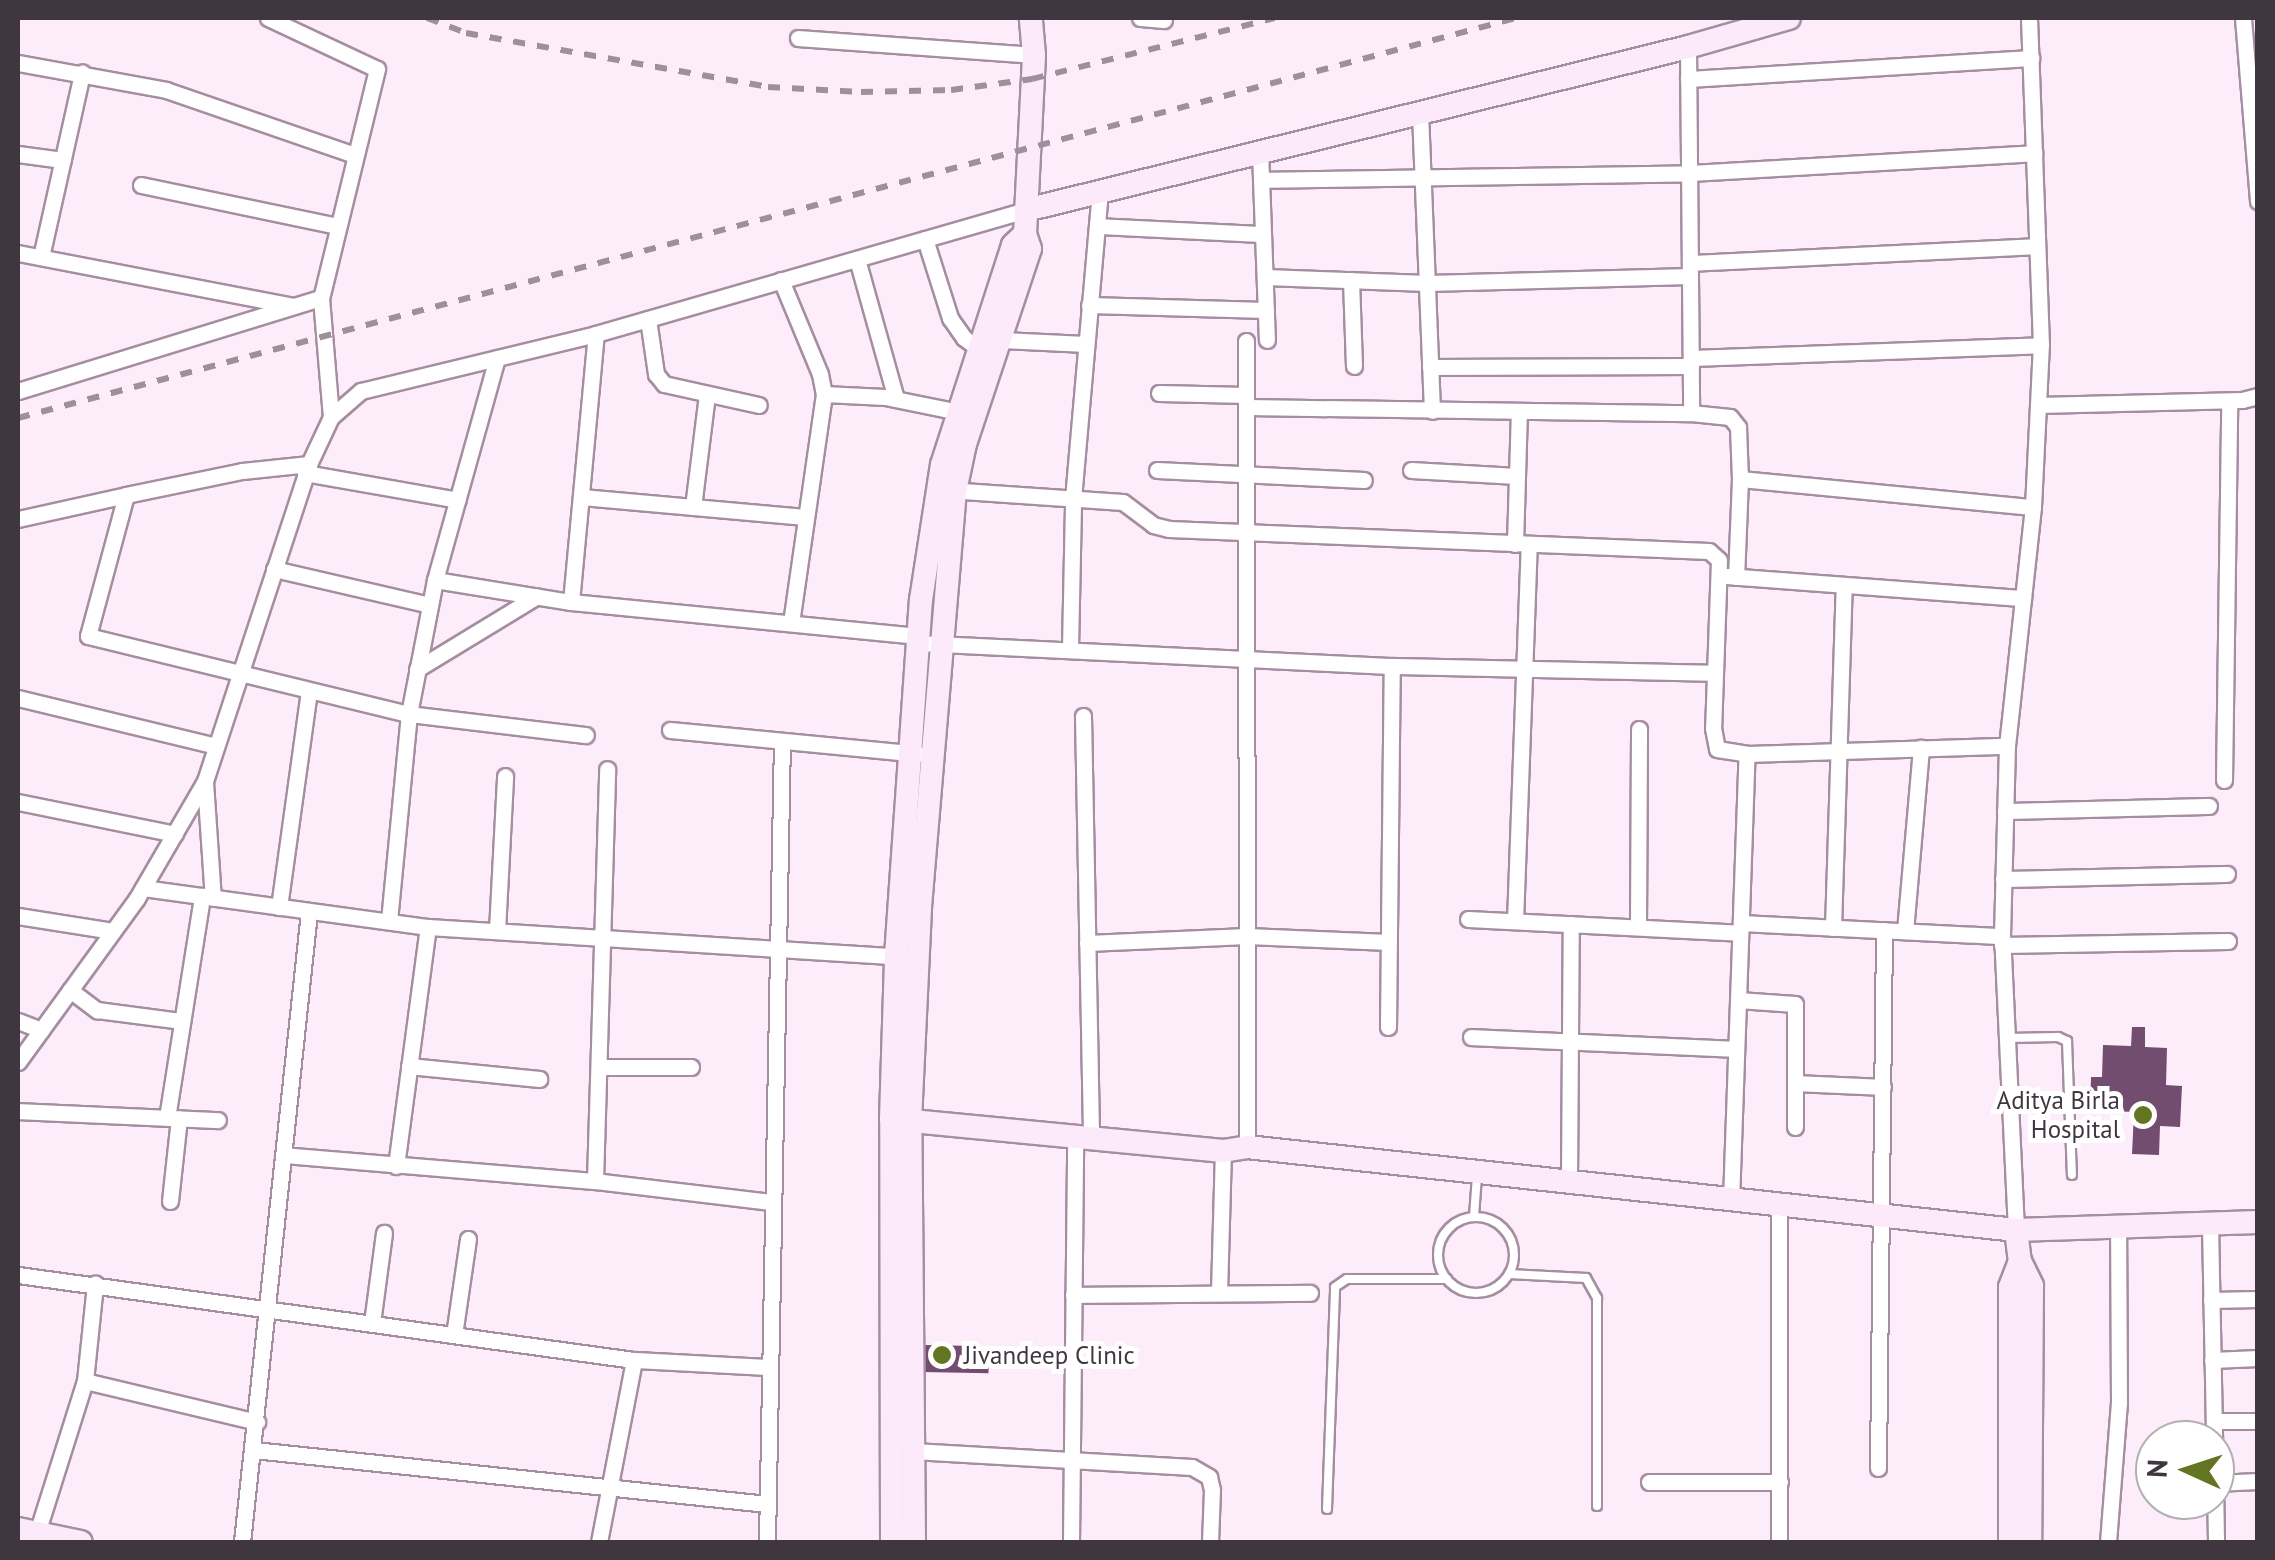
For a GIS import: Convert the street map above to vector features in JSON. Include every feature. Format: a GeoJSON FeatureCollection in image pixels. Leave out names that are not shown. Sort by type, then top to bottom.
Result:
{"type":"FeatureCollection","features":[{"type":"Feature","properties":{"kind":"street"},"geometry":{"type":"LineString","coordinates":[[268,18],[377,69],[321,298],[331,417]]}},
{"type":"Feature","properties":{"kind":"street"},"geometry":{"type":"LineString","coordinates":[[947,490],[965,444],[992,349],[1013,245],[1025,234],[1034,52],[1031,18]]}},
{"type":"Feature","properties":{"kind":"street"},"geometry":{"type":"LineString","coordinates":[[1034,52],[1046,18]]}},
{"type":"Feature","properties":{"kind":"street"},"geometry":{"type":"LineString","coordinates":[[1140,18],[1164,20]]}},
{"type":"Feature","properties":{"kind":"street"},"geometry":{"type":"LineString","coordinates":[[18,1062],[143,888],[205,780],[307,468],[331,417],[361,390],[596,334],[1026,210],[1688,47],[1789,18]]}},
{"type":"Feature","properties":{"kind":"street"},"geometry":{"type":"LineString","coordinates":[[2029,18],[2040,345],[2033,507],[2007,746],[2002,941],[2016,1230],[2020,1260],[2032,1286],[2030,1542]]}},
{"type":"Feature","properties":{"kind":"street"},"geometry":{"type":"LineString","coordinates":[[2242,18],[2251,44],[2258,200]]}},
{"type":"Feature","properties":{"kind":"street"},"geometry":{"type":"LineString","coordinates":[[798,38],[1034,52]]}},
{"type":"Feature","properties":{"kind":"street"},"geometry":{"type":"LineString","coordinates":[[1688,47],[1691,412]]}},
{"type":"Feature","properties":{"kind":"street"},"geometry":{"type":"LineString","coordinates":[[1688,80],[2031,58]]}},
{"type":"Feature","properties":{"kind":"street"},"geometry":{"type":"LineString","coordinates":[[18,62],[166,90],[355,155]]}},
{"type":"Feature","properties":{"kind":"street"},"geometry":{"type":"LineString","coordinates":[[41,257],[82,73]]}},
{"type":"Feature","properties":{"kind":"street"},"geometry":{"type":"LineString","coordinates":[[1420,112],[1432,411]]}},
{"type":"Feature","properties":{"kind":"street"},"geometry":{"type":"LineString","coordinates":[[1260,151],[1267,340]]}},
{"type":"Feature","properties":{"kind":"street"},"geometry":{"type":"LineString","coordinates":[[1261,180],[1689,173],[2034,152]]}},
{"type":"Feature","properties":{"kind":"street"},"geometry":{"type":"LineString","coordinates":[[18,154],[63,160]]}},
{"type":"Feature","properties":{"kind":"street"},"geometry":{"type":"LineString","coordinates":[[141,185],[337,226]]}},
{"type":"Feature","properties":{"kind":"street"},"geometry":{"type":"LineString","coordinates":[[1070,648],[1073,499],[1100,191]]}},
{"type":"Feature","properties":{"kind":"street"},"geometry":{"type":"LineString","coordinates":[[1097,226],[1263,234]]}},
{"type":"Feature","properties":{"kind":"street"},"geometry":{"type":"LineString","coordinates":[[925,239],[950,318],[992,349],[1086,344]]}},
{"type":"Feature","properties":{"kind":"street"},"geometry":{"type":"LineString","coordinates":[[1265,277],[1427,283],[2037,246]]}},
{"type":"Feature","properties":{"kind":"street"},"geometry":{"type":"LineString","coordinates":[[18,253],[296,306]]}},
{"type":"Feature","properties":{"kind":"street"},"geometry":{"type":"LineString","coordinates":[[857,258],[896,399]]}},
{"type":"Feature","properties":{"kind":"street"},"geometry":{"type":"LineString","coordinates":[[781,280],[820,374],[824,394],[803,517],[791,622]]}},
{"type":"Feature","properties":{"kind":"street"},"geometry":{"type":"LineString","coordinates":[[1352,280],[1354,366]]}},
{"type":"Feature","properties":{"kind":"street"},"geometry":{"type":"LineString","coordinates":[[18,391],[321,298]]}},
{"type":"Feature","properties":{"kind":"street"},"geometry":{"type":"LineString","coordinates":[[1089,305],[1266,310]]}},
{"type":"Feature","properties":{"kind":"street"},"geometry":{"type":"LineString","coordinates":[[648,319],[660,380],[670,388],[759,405]]}},
{"type":"Feature","properties":{"kind":"street"},"geometry":{"type":"LineString","coordinates":[[571,602],[596,334]]}},
{"type":"Feature","properties":{"kind":"street"},"geometry":{"type":"LineString","coordinates":[[1246,341],[1248,1148]]}},
{"type":"Feature","properties":{"kind":"street"},"geometry":{"type":"LineString","coordinates":[[1430,367],[1692,362],[2040,345]]}},
{"type":"Feature","properties":{"kind":"street"},"geometry":{"type":"LineString","coordinates":[[892,1542],[902,1319],[901,1120],[907,957],[926,641],[959,412],[992,349]]}},
{"type":"Feature","properties":{"kind":"street"},"geometry":{"type":"LineString","coordinates":[[389,922],[408,714],[435,580],[498,358]]}},
{"type":"Feature","properties":{"kind":"street"},"geometry":{"type":"LineString","coordinates":[[824,394],[896,399],[959,412]]}},
{"type":"Feature","properties":{"kind":"street"},"geometry":{"type":"LineString","coordinates":[[1159,394],[1432,411],[1721,414],[1734,421],[1740,478],[1714,673],[1713,743],[1725,752],[1747,754],[2007,746]]}},
{"type":"Feature","properties":{"kind":"street"},"geometry":{"type":"LineString","coordinates":[[693,507],[706,395]]}},
{"type":"Feature","properties":{"kind":"street"},"geometry":{"type":"LineString","coordinates":[[2038,405],[2230,401],[2258,396]]}},
{"type":"Feature","properties":{"kind":"street"},"geometry":{"type":"LineString","coordinates":[[2224,780],[2230,401]]}},
{"type":"Feature","properties":{"kind":"street"},"geometry":{"type":"LineString","coordinates":[[1516,921],[1524,671],[1517,476],[1519,412]]}},
{"type":"Feature","properties":{"kind":"street"},"geometry":{"type":"LineString","coordinates":[[18,519],[242,472],[307,468],[458,500]]}},
{"type":"Feature","properties":{"kind":"street"},"geometry":{"type":"LineString","coordinates":[[1156,470],[1364,480]]}},
{"type":"Feature","properties":{"kind":"street"},"geometry":{"type":"LineString","coordinates":[[1411,470],[1517,476]]}},
{"type":"Feature","properties":{"kind":"street"},"geometry":{"type":"LineString","coordinates":[[1740,478],[2033,507]]}},
{"type":"Feature","properties":{"kind":"street"},"geometry":{"type":"LineString","coordinates":[[947,490],[1122,502],[1160,528],[1709,551],[1727,576]]}},
{"type":"Feature","properties":{"kind":"street"},"geometry":{"type":"LineString","coordinates":[[126,495],[88,636],[408,714],[586,735]]}},
{"type":"Feature","properties":{"kind":"street"},"geometry":{"type":"LineString","coordinates":[[581,497],[803,517]]}},
{"type":"Feature","properties":{"kind":"street"},"geometry":{"type":"LineString","coordinates":[[274,570],[430,605]]}},
{"type":"Feature","properties":{"kind":"street"},"geometry":{"type":"LineString","coordinates":[[1727,576],[2023,598]]}},
{"type":"Feature","properties":{"kind":"street"},"geometry":{"type":"LineString","coordinates":[[435,580],[571,602],[791,622],[926,641],[1392,666],[1714,673]]}},
{"type":"Feature","properties":{"kind":"street"},"geometry":{"type":"LineString","coordinates":[[1833,928],[1844,586]]}},
{"type":"Feature","properties":{"kind":"street"},"geometry":{"type":"LineString","coordinates":[[418,669],[537,596]]}},
{"type":"Feature","properties":{"kind":"street"},"geometry":{"type":"LineString","coordinates":[[1388,1027],[1392,666]]}},
{"type":"Feature","properties":{"kind":"street"},"geometry":{"type":"LineString","coordinates":[[278,907],[308,692]]}},
{"type":"Feature","properties":{"kind":"street"},"geometry":{"type":"LineString","coordinates":[[18,698],[216,746]]}},
{"type":"Feature","properties":{"kind":"street"},"geometry":{"type":"LineString","coordinates":[[1070,1542],[1073,1295],[1083,1137],[1087,944],[1082,716]]}},
{"type":"Feature","properties":{"kind":"street"},"geometry":{"type":"LineString","coordinates":[[1638,926],[1639,729]]}},
{"type":"Feature","properties":{"kind":"street"},"geometry":{"type":"LineString","coordinates":[[670,730],[921,754]]}},
{"type":"Feature","properties":{"kind":"street"},"geometry":{"type":"LineString","coordinates":[[767,1542],[782,741]]}},
{"type":"Feature","properties":{"kind":"street"},"geometry":{"type":"LineString","coordinates":[[1906,931],[1920,748]]}},
{"type":"Feature","properties":{"kind":"street"},"geometry":{"type":"LineString","coordinates":[[1731,1202],[1747,754]]}},
{"type":"Feature","properties":{"kind":"street"},"geometry":{"type":"LineString","coordinates":[[595,1181],[608,770]]}},
{"type":"Feature","properties":{"kind":"street"},"geometry":{"type":"LineString","coordinates":[[497,931],[505,776]]}},
{"type":"Feature","properties":{"kind":"street"},"geometry":{"type":"LineString","coordinates":[[170,1201],[182,1021],[208,897],[205,780]]}},
{"type":"Feature","properties":{"kind":"street"},"geometry":{"type":"LineString","coordinates":[[18,802],[175,834]]}},
{"type":"Feature","properties":{"kind":"street"},"geometry":{"type":"LineString","coordinates":[[2005,812],[2209,806]]}},
{"type":"Feature","properties":{"kind":"street"},"geometry":{"type":"LineString","coordinates":[[2003,879],[2227,874]]}},
{"type":"Feature","properties":{"kind":"street"},"geometry":{"type":"LineString","coordinates":[[143,888],[428,927],[907,957]]}},
{"type":"Feature","properties":{"kind":"street"},"geometry":{"type":"LineString","coordinates":[[242,1542],[309,912]]}},
{"type":"Feature","properties":{"kind":"street"},"geometry":{"type":"LineString","coordinates":[[18,916],[113,931]]}},
{"type":"Feature","properties":{"kind":"street"},"geometry":{"type":"LineString","coordinates":[[1468,919],[1884,930],[2002,941],[2228,941]]}},
{"type":"Feature","properties":{"kind":"street"},"geometry":{"type":"LineString","coordinates":[[1569,1180],[1571,924]]}},
{"type":"Feature","properties":{"kind":"street"},"geometry":{"type":"LineString","coordinates":[[396,1166],[428,927]]}},
{"type":"Feature","properties":{"kind":"street"},"geometry":{"type":"LineString","coordinates":[[1878,1468],[1884,930]]}},
{"type":"Feature","properties":{"kind":"street"},"geometry":{"type":"LineString","coordinates":[[1087,944],[1247,936],[1389,942]]}},
{"type":"Feature","properties":{"kind":"street"},"geometry":{"type":"LineString","coordinates":[[70,990],[97,1010],[182,1021]]}},
{"type":"Feature","properties":{"kind":"street"},"geometry":{"type":"LineString","coordinates":[[1738,1000],[1794,1004],[1794,1127]]}},
{"type":"Feature","properties":{"kind":"street"},"geometry":{"type":"LineString","coordinates":[[18,1020],[40,1030]]}},
{"type":"Feature","properties":{"kind":"street"},"geometry":{"type":"LineString","coordinates":[[1471,1037],[1736,1049]]}},
{"type":"Feature","properties":{"kind":"street"},"geometry":{"type":"LineString","coordinates":[[409,1066],[539,1080]]}},
{"type":"Feature","properties":{"kind":"street"},"geometry":{"type":"LineString","coordinates":[[599,1067],[691,1067]]}},
{"type":"Feature","properties":{"kind":"street"},"geometry":{"type":"LineString","coordinates":[[1796,1083],[1883,1086]]}},
{"type":"Feature","properties":{"kind":"street"},"geometry":{"type":"LineString","coordinates":[[18,1112],[218,1120]]}},
{"type":"Feature","properties":{"kind":"street"},"geometry":{"type":"LineString","coordinates":[[901,1120],[1223,1151],[1248,1148],[2016,1230],[2258,1222]]}},
{"type":"Feature","properties":{"kind":"street"},"geometry":{"type":"LineString","coordinates":[[1219,1293],[1223,1151]]}},
{"type":"Feature","properties":{"kind":"street"},"geometry":{"type":"LineString","coordinates":[[283,1155],[595,1181],[772,1202]]}},
{"type":"Feature","properties":{"kind":"street"},"geometry":{"type":"LineString","coordinates":[[1779,1207],[1779,1542]]}},
{"type":"Feature","properties":{"kind":"street"},"geometry":{"type":"LineString","coordinates":[[2210,1224],[2214,1420]]}},
{"type":"Feature","properties":{"kind":"street"},"geometry":{"type":"LineString","coordinates":[[2108,1542],[2119,1403],[2118,1227]]}},
{"type":"Feature","properties":{"kind":"street"},"geometry":{"type":"LineString","coordinates":[[372,1323],[384,1233]]}},
{"type":"Feature","properties":{"kind":"street"},"geometry":{"type":"LineString","coordinates":[[454,1335],[468,1239]]}},
{"type":"Feature","properties":{"kind":"street"},"geometry":{"type":"LineString","coordinates":[[2010,1542],[2010,1288],[2020,1260]]}},
{"type":"Feature","properties":{"kind":"street"},"geometry":{"type":"LineString","coordinates":[[18,1275],[634,1360],[769,1367]]}},
{"type":"Feature","properties":{"kind":"street"},"geometry":{"type":"LineString","coordinates":[[82,1542],[27,1531],[85,1381],[95,1284]]}},
{"type":"Feature","properties":{"kind":"street"},"geometry":{"type":"LineString","coordinates":[[1073,1295],[1310,1293]]}},
{"type":"Feature","properties":{"kind":"street"},"geometry":{"type":"LineString","coordinates":[[2211,1300],[2258,1299]]}},
{"type":"Feature","properties":{"kind":"street"},"geometry":{"type":"LineString","coordinates":[[902,1319],[913,1451],[914,1542]]}},
{"type":"Feature","properties":{"kind":"street"},"geometry":{"type":"LineString","coordinates":[[2212,1360],[2258,1358]]}},
{"type":"Feature","properties":{"kind":"street"},"geometry":{"type":"LineString","coordinates":[[599,1542],[634,1360]]}},
{"type":"Feature","properties":{"kind":"street"},"geometry":{"type":"LineString","coordinates":[[85,1381],[257,1422]]}},
{"type":"Feature","properties":{"kind":"street"},"geometry":{"type":"LineString","coordinates":[[254,1450],[767,1504]]}},
{"type":"Feature","properties":{"kind":"street"},"geometry":{"type":"LineString","coordinates":[[913,1451],[1072,1458],[1203,1472],[1212,1490],[1210,1542]]}},
{"type":"Feature","properties":{"kind":"street"},"geometry":{"type":"LineString","coordinates":[[1649,1482],[1780,1482]]}},
{"type":"Feature","properties":{"kind":"lane"},"geometry":{"type":"LineString","coordinates":[[2008,1038],[2067,1041],[2072,1175]]}},
{"type":"Feature","properties":{"kind":"lane"},"geometry":{"type":"LineString","coordinates":[[1474,1216],[1477,1171]]}},
{"type":"Feature","properties":{"kind":"lane"},"geometry":{"type":"LineString","coordinates":[[1327,1509],[1335,1287],[1347,1279],[1446,1279],[1474,1293],[1494,1289],[1509,1274],[1514,1252],[1512,1240],[1497,1222],[1474,1216],[1452,1225],[1444,1234],[1438,1257],[1446,1279]]}},
{"type":"Feature","properties":{"kind":"lane"},"geometry":{"type":"LineString","coordinates":[[1509,1274],[1586,1278],[1597,1298],[1597,1506]]}},
{"type":"Feature","properties":{"kind":"building"},"geometry":{"type":"Polygon","coordinates":[[[2132,1027],[2145,1027],[2145,1047],[2167,1048],[2166,1085],[2182,1086],[2180,1127],[2160,1126],[2159,1155],[2132,1154],[2134,1112],[2090,1110],[2091,1077],[2102,1077],[2103,1045],[2131,1046],[2132,1027]]]}},
{"type":"Feature","properties":{"kind":"building"},"geometry":{"type":"Polygon","coordinates":[[[923,1345],[989,1346],[989,1373],[923,1372],[923,1345]]]}},
{"type":"Feature","properties":{"kind":"railway"},"geometry":{"type":"LineString","coordinates":[[427,18],[466,33],[768,87],[861,92],[951,90],[1032,79],[1274,18]]}},
{"type":"Feature","properties":{"kind":"railway"},"geometry":{"type":"LineString","coordinates":[[18,418],[1516,18]]}},
{"type":"Feature","properties":{"kind":"place","name":"Aditya Birla Hospital"},"geometry":{"type":"Point","coordinates":[2143,1115]}},
{"type":"Feature","properties":{"kind":"place","name":"Jivandeep Clinic"},"geometry":{"type":"Point","coordinates":[942,1355]}}]}
